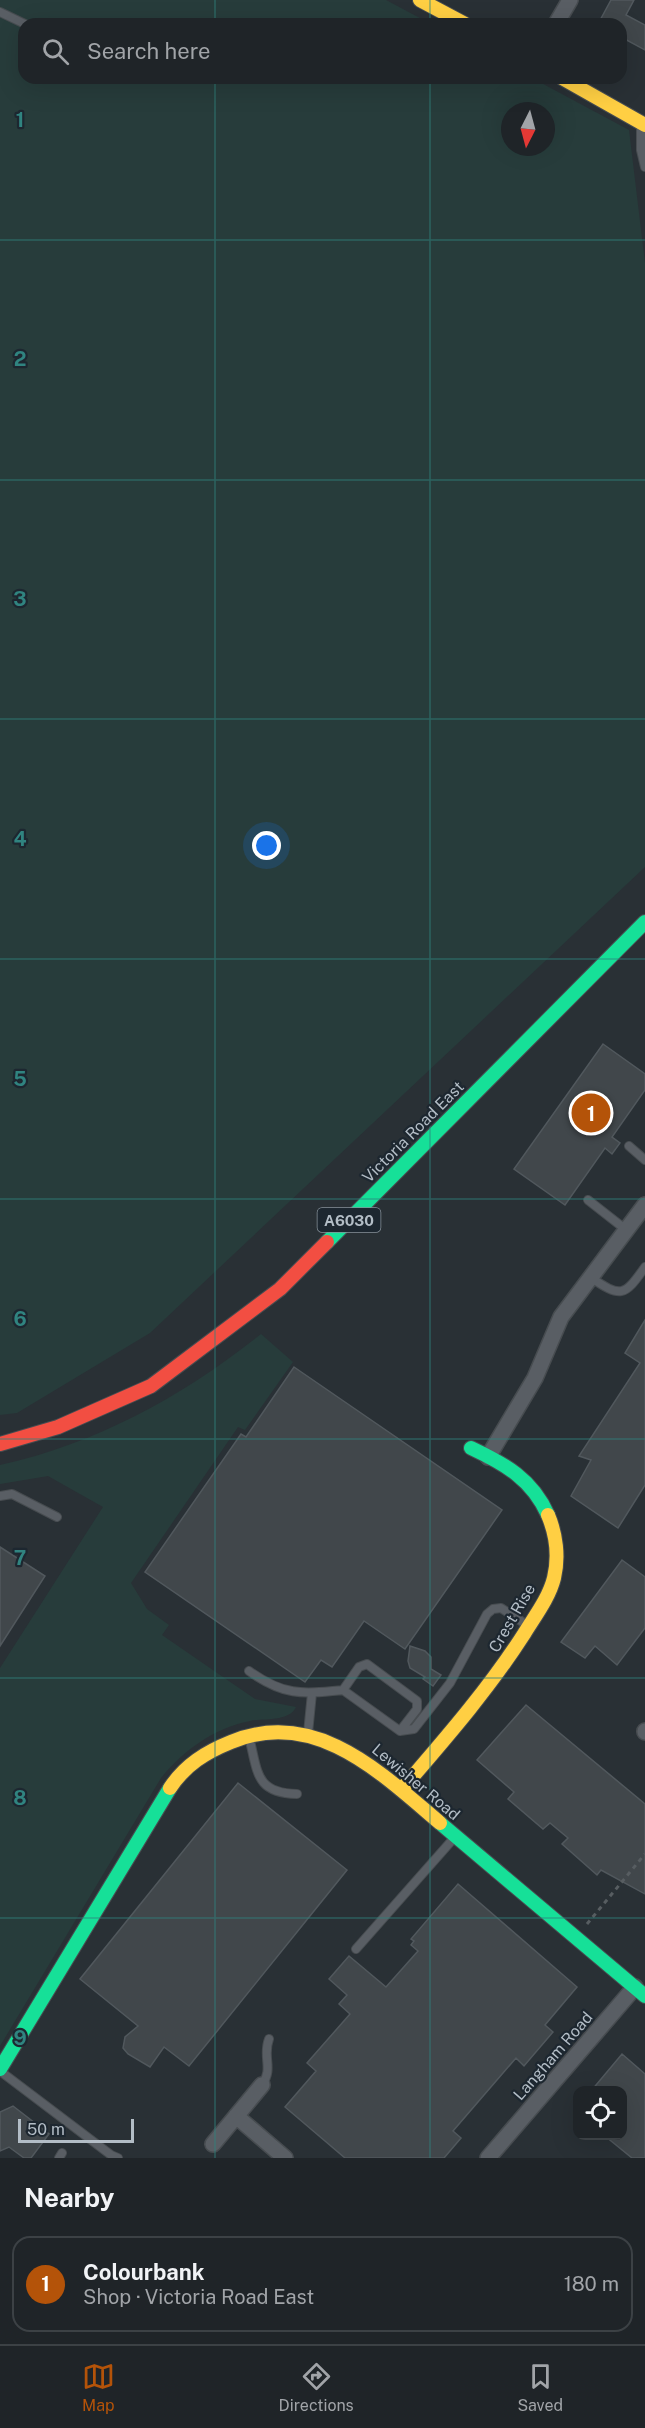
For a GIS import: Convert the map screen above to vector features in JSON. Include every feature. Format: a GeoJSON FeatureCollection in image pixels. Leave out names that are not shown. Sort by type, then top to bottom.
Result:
{"type":"FeatureCollection","features":[{"type":"Feature","properties":{"kind":"main road"},"geometry":{"type":"LineString","coordinates":[[420,0],[454,18]]}},
{"type":"Feature","properties":{"kind":"main road"},"geometry":{"type":"LineString","coordinates":[[573,84],[643,124]]}},
{"type":"Feature","properties":{"kind":"main road","name":"Victoria Road East"},"geometry":{"type":"LineString","coordinates":[[0,1444],[58,1426],[151,1386],[280,1289],[645,922]]}},
{"type":"Feature","properties":{"kind":"main road","name":"Crest Rise"},"geometry":{"type":"LineString","coordinates":[[402,1790],[505,1666],[547,1598],[555,1576],[556,1553],[553,1524],[537,1494],[516,1472],[471,1448]]}},
{"type":"Feature","properties":{"kind":"main road","name":"Lewisher Road"},"geometry":{"type":"LineString","coordinates":[[0,2070],[104,1892],[172,1787],[192,1762],[219,1746],[249,1735],[270,1732],[322,1738],[351,1750],[402,1790],[640,1991]]}},
{"type":"Feature","properties":{"kind":"street"},"geometry":{"type":"LineString","coordinates":[[560,18],[570,0]]}},
{"type":"Feature","properties":{"kind":"street"},"geometry":{"type":"LineString","coordinates":[[488,1456],[535,1378],[561,1317],[645,1205]]}},
{"type":"Feature","properties":{"kind":"street","name":"Langham Road"},"geometry":{"type":"LineString","coordinates":[[498,2155],[640,1991]]}},
{"type":"Feature","properties":{"kind":"street"},"geometry":{"type":"LineString","coordinates":[[213,2144],[262,2085]]}},
{"type":"Feature","properties":{"kind":"street"},"geometry":{"type":"LineString","coordinates":[[236,2116],[285,2158]]}},
{"type":"Feature","properties":{"kind":"lane"},"geometry":{"type":"LineString","coordinates":[[0,12],[18,21]]}},
{"type":"Feature","properties":{"kind":"lane"},"geometry":{"type":"LineString","coordinates":[[643,124],[641,150],[645,166]]}},
{"type":"Feature","properties":{"kind":"lane"},"geometry":{"type":"LineString","coordinates":[[629,1146],[645,1160]]}},
{"type":"Feature","properties":{"kind":"lane"},"geometry":{"type":"LineString","coordinates":[[588,1200],[625,1230]]}},
{"type":"Feature","properties":{"kind":"lane"},"geometry":{"type":"LineString","coordinates":[[590,1277],[611,1292],[622,1293],[630,1288],[645,1267]]}},
{"type":"Feature","properties":{"kind":"lane"},"geometry":{"type":"LineString","coordinates":[[0,1496],[12,1494],[57,1517]]}},
{"type":"Feature","properties":{"kind":"lane"},"geometry":{"type":"LineString","coordinates":[[249,1671],[270,1686],[312,1693],[342,1690],[400,1731],[414,1729],[450,1683],[487,1614],[493,1609],[501,1608],[529,1626]]}},
{"type":"Feature","properties":{"kind":"lane"},"geometry":{"type":"LineString","coordinates":[[342,1690],[359,1667],[367,1664],[417,1701],[417,1709],[400,1731]]}},
{"type":"Feature","properties":{"kind":"lane"},"geometry":{"type":"LineString","coordinates":[[308,1735],[312,1693]]}},
{"type":"Feature","properties":{"kind":"lane"},"geometry":{"type":"LineString","coordinates":[[249,1735],[259,1777],[266,1787],[280,1794],[297,1794]]}},
{"type":"Feature","properties":{"kind":"lane"},"geometry":{"type":"LineString","coordinates":[[356,1949],[455,1836]]}},
{"type":"Feature","properties":{"kind":"lane"},"geometry":{"type":"LineString","coordinates":[[262,2085],[268,2076],[269,2066],[265,2049],[269,2039]]}},
{"type":"Feature","properties":{"kind":"lane"},"geometry":{"type":"LineString","coordinates":[[0,2070],[112,2157]]}},
{"type":"Feature","properties":{"kind":"path"},"geometry":{"type":"LineString","coordinates":[[576,1937],[645,1854]]}},
{"type":"Feature","properties":{"kind":"green space"},"geometry":{"type":"Polygon","coordinates":[[[0,0],[386,0],[420,18],[18,18],[18,84],[543,84],[629,130],[645,263],[645,867],[150,1333],[17,1413],[0,1415],[0,0]]]}},
{"type":"Feature","properties":{"kind":"green space"},"geometry":{"type":"Polygon","coordinates":[[[261,1334],[293,1362],[245,1430],[238,1427],[131,1583],[147,1609],[169,1625],[162,1635],[255,1699],[296,1707],[293,1712],[282,1717],[237,1724],[212,1735],[180,1758],[161,1778],[0,2046],[0,1668],[103,1507],[48,1476],[0,1484],[0,1465],[71,1444],[138,1414],[201,1378],[261,1334]]]}},
{"type":"Feature","properties":{"kind":"building"},"geometry":{"type":"Polygon","coordinates":[[[611,0],[634,0],[626,15],[645,25],[645,50],[627,40],[627,18],[601,18],[611,0]]]}},
{"type":"Feature","properties":{"kind":"building"},"geometry":{"type":"Polygon","coordinates":[[[603,1044],[645,1074],[645,1090],[612,1137],[620,1143],[612,1154],[605,1148],[565,1205],[514,1169],[603,1044]]]}},
{"type":"Feature","properties":{"kind":"building"},"geometry":{"type":"Polygon","coordinates":[[[645,1320],[645,1485],[618,1528],[571,1496],[591,1460],[579,1456],[640,1363],[625,1353],[645,1320]]]}},
{"type":"Feature","properties":{"kind":"building"},"geometry":{"type":"Polygon","coordinates":[[[294,1367],[502,1510],[405,1649],[364,1621],[332,1667],[321,1660],[305,1682],[145,1572],[241,1434],[246,1437],[294,1367]]]}},
{"type":"Feature","properties":{"kind":"building"},"geometry":{"type":"Polygon","coordinates":[[[0,1547],[45,1576],[0,1646],[0,1547]]]}},
{"type":"Feature","properties":{"kind":"building"},"geometry":{"type":"Polygon","coordinates":[[[622,1560],[645,1577],[645,1628],[617,1665],[595,1646],[585,1658],[561,1642],[622,1560]]]}},
{"type":"Feature","properties":{"kind":"building"},"geometry":{"type":"Polygon","coordinates":[[[410,1646],[425,1651],[431,1657],[431,1669],[441,1675],[433,1686],[423,1679],[425,1677],[410,1668],[408,1661],[410,1646]]]}},
{"type":"Feature","properties":{"kind":"building"},"geometry":{"type":"Polygon","coordinates":[[[526,1705],[645,1804],[645,1894],[601,1870],[597,1875],[562,1844],[568,1838],[550,1823],[543,1829],[508,1799],[514,1792],[477,1760],[526,1705]]]}},
{"type":"Feature","properties":{"kind":"building"},"geometry":{"type":"Polygon","coordinates":[[[238,1783],[347,1870],[189,2066],[164,2047],[150,2067],[128,2054],[123,2048],[125,2037],[138,2026],[80,1979],[238,1783]]]}},
{"type":"Feature","properties":{"kind":"building"},"geometry":{"type":"Polygon","coordinates":[[[458,1884],[577,1987],[545,2025],[553,2032],[524,2066],[516,2058],[453,2131],[461,2138],[444,2158],[345,2158],[285,2107],[316,2071],[307,2063],[350,2014],[339,2004],[347,1995],[329,1979],[349,1956],[386,1987],[418,1951],[411,1945],[414,1941],[411,1939],[458,1884]]]}},
{"type":"Feature","properties":{"kind":"building"},"geometry":{"type":"Polygon","coordinates":[[[622,2054],[645,2074],[645,2158],[632,2158],[610,2140],[627,2140],[627,2086],[595,2086],[622,2054]]]}},
{"type":"Feature","properties":{"kind":"building"},"geometry":{"type":"Polygon","coordinates":[[[13,2106],[49,2134],[31,2158],[24,2158],[9,2147],[0,2151],[0,2112],[13,2106]]]}},
{"type":"Feature","properties":{"kind":"traffic: fast"},"geometry":{"type":"LineString","coordinates":[[327,1242],[645,922]]}},
{"type":"Feature","properties":{"kind":"traffic: fast"},"geometry":{"type":"LineString","coordinates":[[471,1448],[495,1460],[526,1482],[548,1515]]}},
{"type":"Feature","properties":{"kind":"traffic: fast"},"geometry":{"type":"LineString","coordinates":[[0,2069],[170,1788]]}},
{"type":"Feature","properties":{"kind":"traffic: fast"},"geometry":{"type":"LineString","coordinates":[[440,1823],[645,1996]]}},
{"type":"Feature","properties":{"kind":"traffic: slow"},"geometry":{"type":"LineString","coordinates":[[420,0],[454,18]]}},
{"type":"Feature","properties":{"kind":"traffic: slow"},"geometry":{"type":"LineString","coordinates":[[573,84],[645,125]]}},
{"type":"Feature","properties":{"kind":"traffic: slow"},"geometry":{"type":"LineString","coordinates":[[402,1789],[496,1675],[545,1600],[552,1585],[556,1562],[555,1538],[548,1515]]}},
{"type":"Feature","properties":{"kind":"traffic: slow"},"geometry":{"type":"LineString","coordinates":[[170,1788],[189,1766],[222,1746],[262,1733],[291,1733],[318,1739],[370,1766],[440,1823]]}},
{"type":"Feature","properties":{"kind":"traffic: jam"},"geometry":{"type":"LineString","coordinates":[[0,1444],[58,1427],[151,1386],[280,1289],[327,1242]]}},
{"type":"Feature","properties":{"kind":"place","name":"Colourbank"},"geometry":{"type":"Point","coordinates":[591,1113]}}]}
